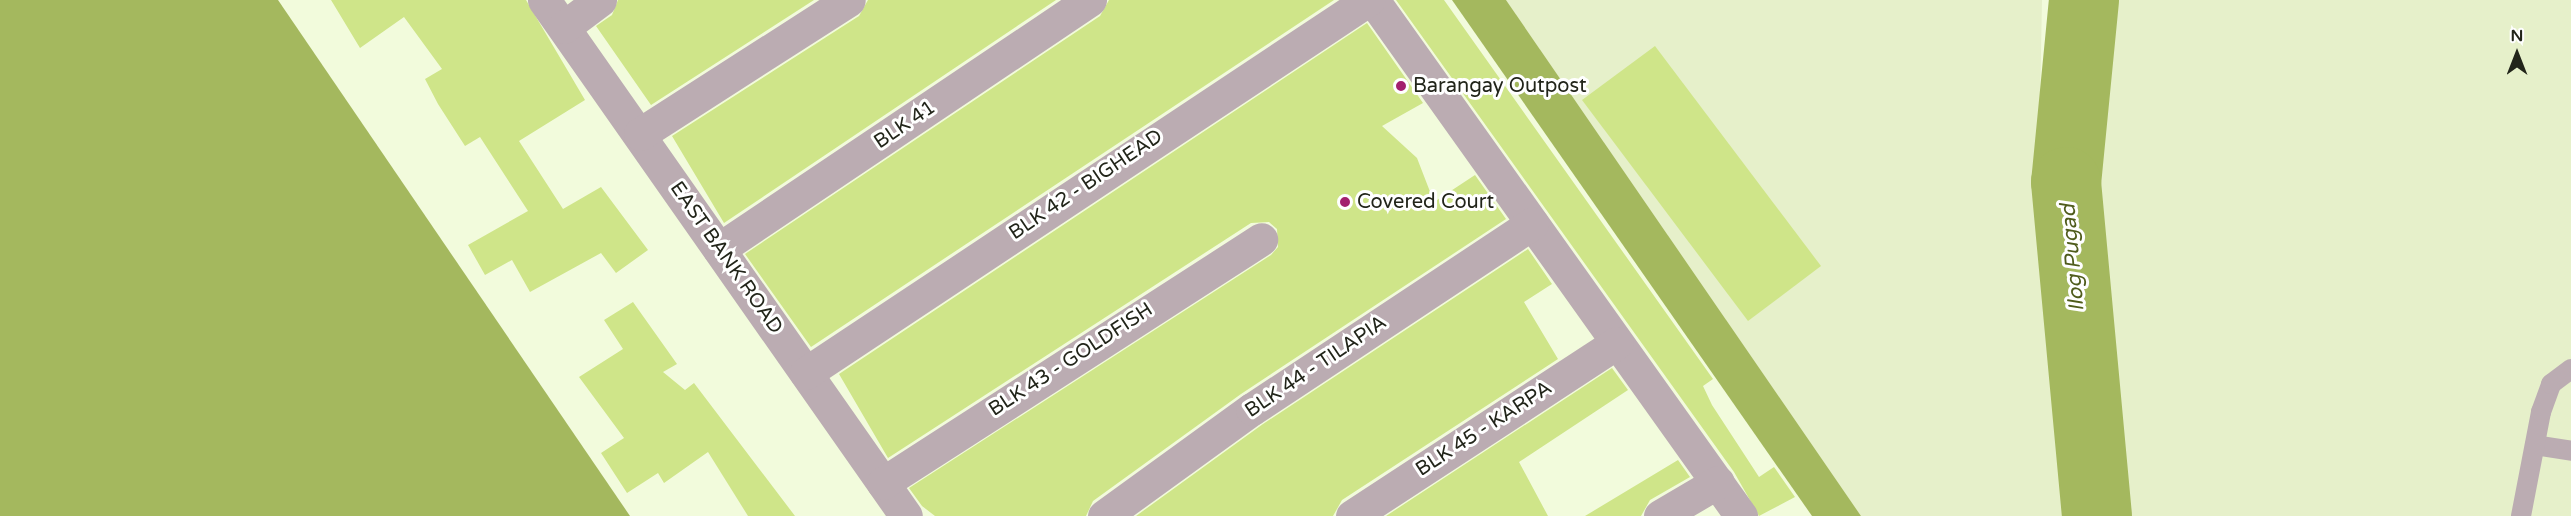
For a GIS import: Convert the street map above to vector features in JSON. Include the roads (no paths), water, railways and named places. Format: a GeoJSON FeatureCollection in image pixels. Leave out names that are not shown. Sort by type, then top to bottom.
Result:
{"type":"FeatureCollection","features":[{"type":"Feature","properties":{"kind":"street","name":"EAST BANK ROAD"},"geometry":{"type":"LineString","coordinates":[[544,0],[906,516]]}},
{"type":"Feature","properties":{"kind":"street"},"geometry":{"type":"LineString","coordinates":[[564,27],[600,0]]}},
{"type":"Feature","properties":{"kind":"street"},"geometry":{"type":"LineString","coordinates":[[640,134],[849,0]]}},
{"type":"Feature","properties":{"kind":"street","name":"BLK 41"},"geometry":{"type":"LineString","coordinates":[[719,249],[1090,0]]}},
{"type":"Feature","properties":{"kind":"street","name":"BLK 42 - BIGHEAD"},"geometry":{"type":"LineString","coordinates":[[806,373],[1368,0]]}},
{"type":"Feature","properties":{"kind":"street"},"geometry":{"type":"LineString","coordinates":[[1373,0],[1740,516]]}},
{"type":"Feature","properties":{"kind":"street","name":"BLK 44 - TILAPIA"},"geometry":{"type":"LineString","coordinates":[[1104,516],[1252,409],[1532,224]]}},
{"type":"Feature","properties":{"kind":"street","name":"BLK 43 - GOLDFISH"},"geometry":{"type":"LineString","coordinates":[[883,483],[1261,239]]}},
{"type":"Feature","properties":{"kind":"street","name":"BLK 45 - KARPA"},"geometry":{"type":"LineString","coordinates":[[1352,516],[1616,343]]}},
{"type":"Feature","properties":{"kind":"street"},"geometry":{"type":"LineString","coordinates":[[1660,516],[1718,482]]}},
{"type":"Feature","properties":{"kind":"lane"},"geometry":{"type":"LineString","coordinates":[[2521,516],[2535,445],[2551,384],[2571,369]]}},
{"type":"Feature","properties":{"kind":"lane"},"geometry":{"type":"LineString","coordinates":[[2535,445],[2571,451]]}},
{"type":"Feature","properties":{"kind":"waterway","name":"Ilog Pugad"},"geometry":{"type":"LineString","coordinates":[[2084,0],[2066,182],[2097,516]]}},
{"type":"Feature","properties":{"kind":"place","name":"Barangay Outpost"},"geometry":{"type":"Point","coordinates":[1401,86]}},
{"type":"Feature","properties":{"kind":"place","name":"Covered Court"},"geometry":{"type":"Point","coordinates":[1345,202]}}]}
